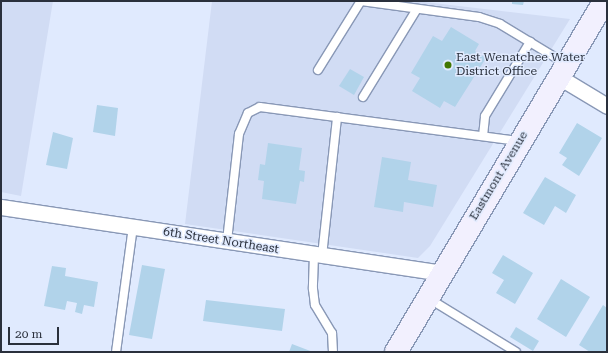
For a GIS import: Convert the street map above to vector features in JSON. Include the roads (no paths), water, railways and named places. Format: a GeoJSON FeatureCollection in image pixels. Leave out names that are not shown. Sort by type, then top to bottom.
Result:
{"type":"FeatureCollection","features":[{"type":"Feature","properties":{"kind":"main road","name":"Eastmont Avenue"},"geometry":{"type":"LineString","coordinates":[[396,352],[604,1]]}},
{"type":"Feature","properties":{"kind":"street"},"geometry":{"type":"LineString","coordinates":[[563,70],[607,106]]}},
{"type":"Feature","properties":{"kind":"street","name":"6th Street Northeast"},"geometry":{"type":"LineString","coordinates":[[1,207],[442,273]]}},
{"type":"Feature","properties":{"kind":"lane"},"geometry":{"type":"LineString","coordinates":[[318,70],[361,2],[479,17],[500,24],[530,42],[563,70]]}},
{"type":"Feature","properties":{"kind":"lane"},"geometry":{"type":"LineString","coordinates":[[363,97],[417,9]]}},
{"type":"Feature","properties":{"kind":"lane"},"geometry":{"type":"LineString","coordinates":[[483,136],[485,116],[530,42]]}},
{"type":"Feature","properties":{"kind":"lane"},"geometry":{"type":"LineString","coordinates":[[227,242],[239,134],[248,113],[260,106],[521,141]]}},
{"type":"Feature","properties":{"kind":"lane"},"geometry":{"type":"LineString","coordinates":[[333,352],[332,333],[315,305],[313,289],[337,117]]}},
{"type":"Feature","properties":{"kind":"lane"},"geometry":{"type":"LineString","coordinates":[[116,352],[132,227]]}},
{"type":"Feature","properties":{"kind":"lane"},"geometry":{"type":"LineString","coordinates":[[427,298],[516,352]]}},
{"type":"Feature","properties":{"kind":"place","name":"East Wenatchee Water District Office"},"geometry":{"type":"Point","coordinates":[448,65]}}]}
